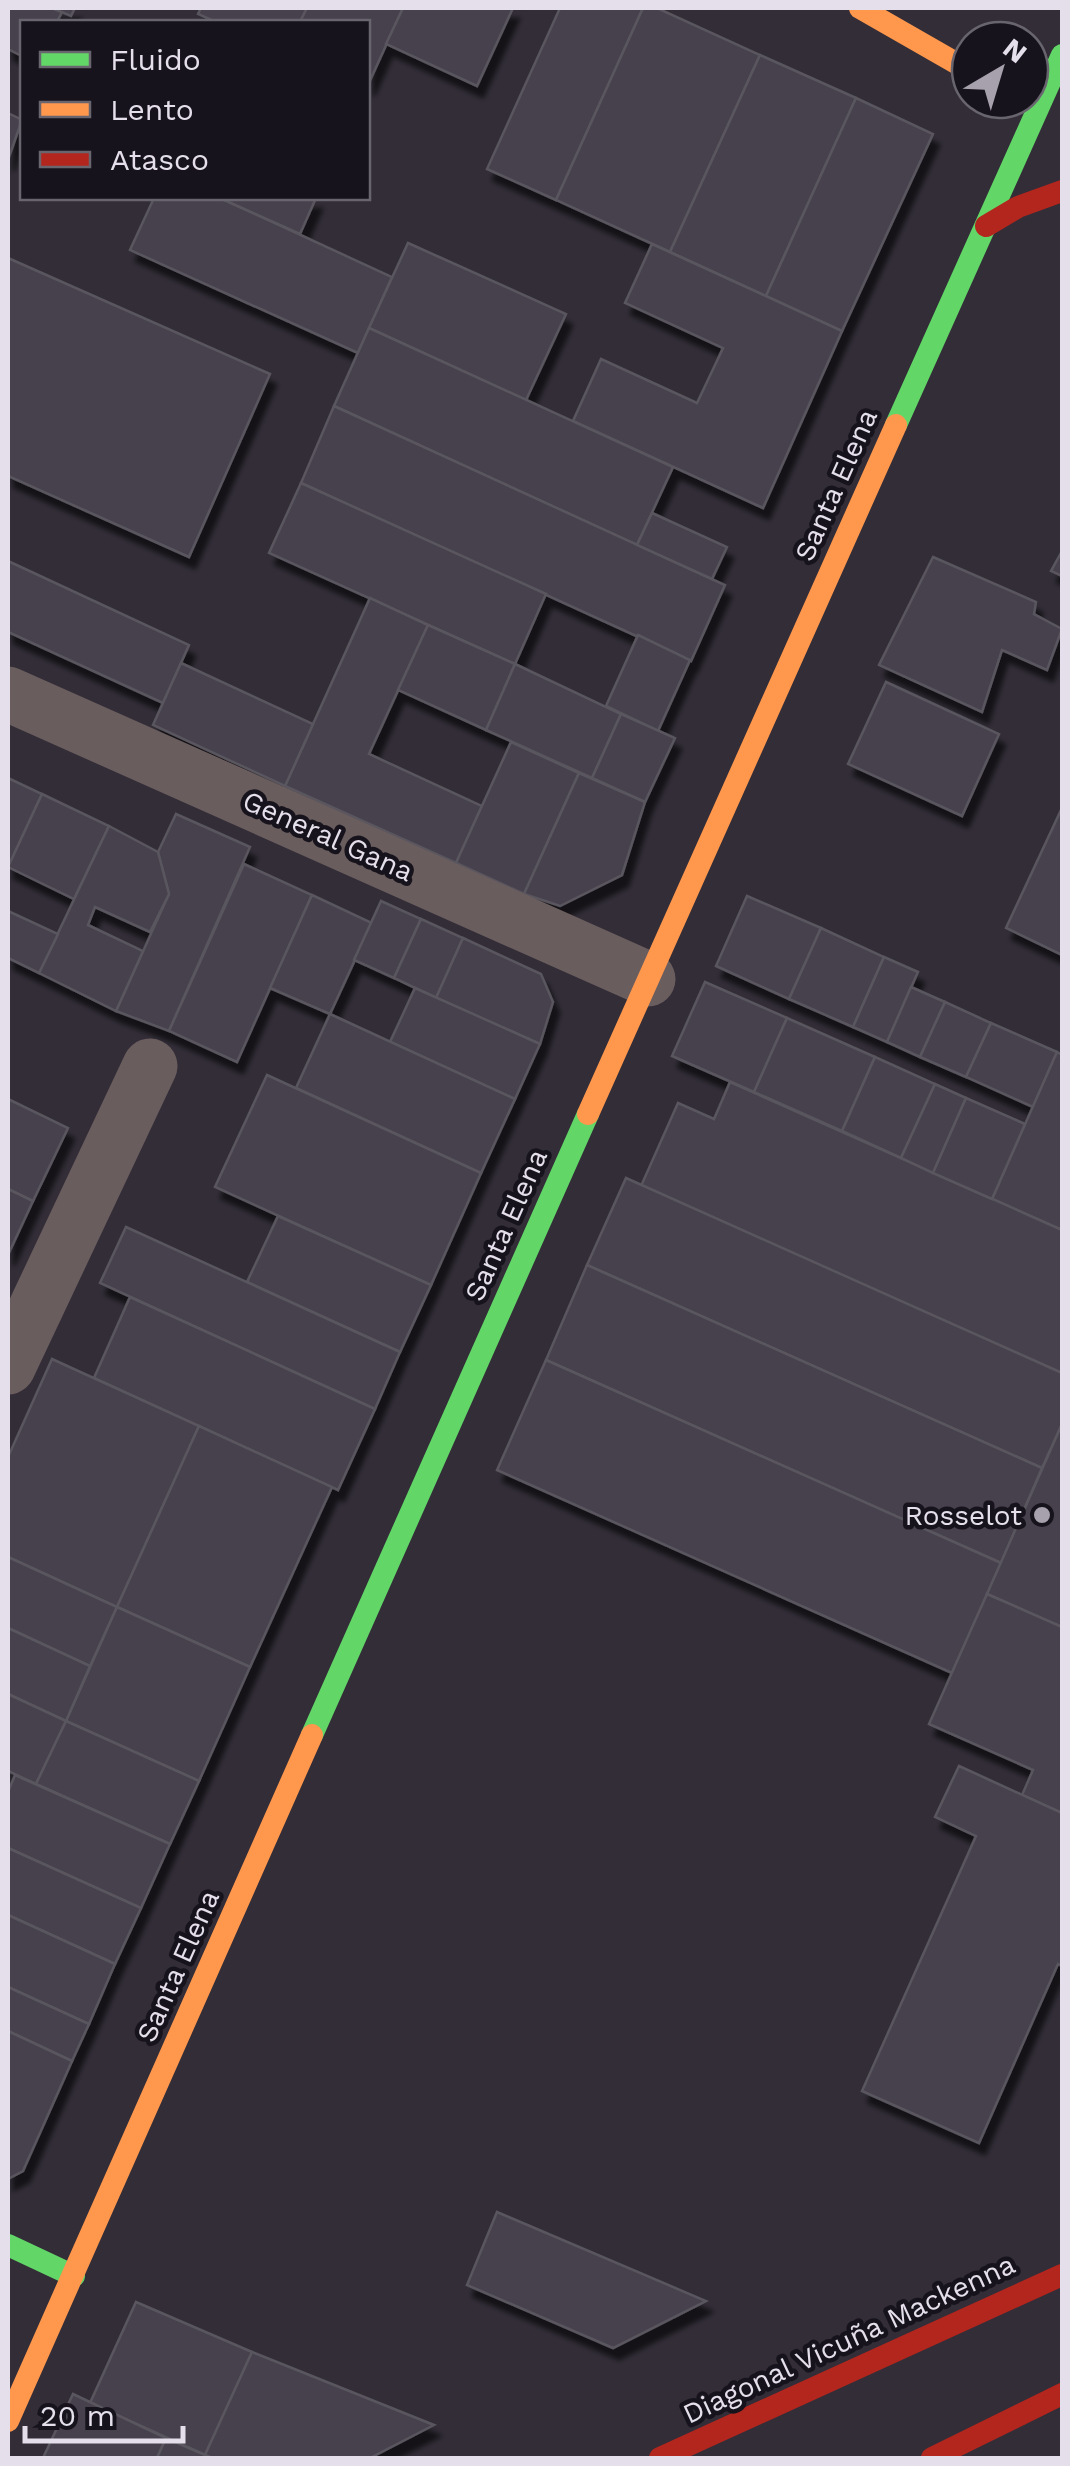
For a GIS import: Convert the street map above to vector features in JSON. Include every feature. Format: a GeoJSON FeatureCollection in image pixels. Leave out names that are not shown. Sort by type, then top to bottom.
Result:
{"type":"FeatureCollection","features":[{"type":"Feature","properties":{"kind":"main road"},"geometry":{"type":"LineString","coordinates":[[860,8],[950,60]]}},
{"type":"Feature","properties":{"kind":"main road","name":"Santa Elena"},"geometry":{"type":"LineString","coordinates":[[8,2421],[986,226],[1024,120]]}},
{"type":"Feature","properties":{"kind":"main road"},"geometry":{"type":"LineString","coordinates":[[986,226],[1018,207],[1062,191]]}},
{"type":"Feature","properties":{"kind":"main road"},"geometry":{"type":"LineString","coordinates":[[8,2245],[74,2276]]}},
{"type":"Feature","properties":{"kind":"main road","name":"Diagonal Vicuña Mackenna"},"geometry":{"type":"LineString","coordinates":[[660,2458],[1062,2275]]}},
{"type":"Feature","properties":{"kind":"main road"},"geometry":{"type":"LineString","coordinates":[[932,2458],[1062,2394]]}},
{"type":"Feature","properties":{"kind":"street","name":"General Gana"},"geometry":{"type":"LineString","coordinates":[[8,694],[648,978]]}},
{"type":"Feature","properties":{"kind":"street"},"geometry":{"type":"LineString","coordinates":[[8,1366],[150,1066]]}},
{"type":"Feature","properties":{"kind":"building"},"geometry":{"type":"Polygon","coordinates":[[[8,8],[52,8],[62,12],[58,20],[20,20],[20,55],[8,49],[8,8]]]}},
{"type":"Feature","properties":{"kind":"building"},"geometry":{"type":"Polygon","coordinates":[[[52,8],[75,8],[71,16],[52,8]]]}},
{"type":"Feature","properties":{"kind":"building"},"geometry":{"type":"Polygon","coordinates":[[[201,8],[307,8],[301,20],[212,20],[198,14],[201,8]]]}},
{"type":"Feature","properties":{"kind":"building"},"geometry":{"type":"Polygon","coordinates":[[[307,8],[403,8],[370,81],[370,20],[301,20],[307,8]]]}},
{"type":"Feature","properties":{"kind":"building"},"geometry":{"type":"Polygon","coordinates":[[[403,8],[513,8],[477,86],[386,44],[403,8]]]}},
{"type":"Feature","properties":{"kind":"building"},"geometry":{"type":"Polygon","coordinates":[[[560,8],[643,8],[556,200],[487,169],[560,8]]]}},
{"type":"Feature","properties":{"kind":"building"},"geometry":{"type":"Polygon","coordinates":[[[643,8],[657,8],[760,55],[670,252],[556,200],[643,8]]]}},
{"type":"Feature","properties":{"kind":"building"},"geometry":{"type":"Polygon","coordinates":[[[760,55],[856,98],[766,296],[670,252],[760,55]]]}},
{"type":"Feature","properties":{"kind":"building"},"geometry":{"type":"Polygon","coordinates":[[[856,98],[933,134],[842,331],[766,296],[856,98]]]}},
{"type":"Feature","properties":{"kind":"building"},"geometry":{"type":"Polygon","coordinates":[[[8,113],[20,119],[20,126],[8,160],[8,113]]]}},
{"type":"Feature","properties":{"kind":"building"},"geometry":{"type":"Polygon","coordinates":[[[153,200],[224,200],[392,277],[358,353],[130,250],[153,200]]]}},
{"type":"Feature","properties":{"kind":"building"},"geometry":{"type":"Polygon","coordinates":[[[224,200],[315,200],[300,234],[224,200]]]}},
{"type":"Feature","properties":{"kind":"building"},"geometry":{"type":"Polygon","coordinates":[[[408,243],[566,314],[526,400],[369,328],[408,243]]]}},
{"type":"Feature","properties":{"kind":"building"},"geometry":{"type":"Polygon","coordinates":[[[652,244],[842,331],[763,508],[573,421],[601,359],[697,403],[723,348],[625,303],[652,244]]]}},
{"type":"Feature","properties":{"kind":"building"},"geometry":{"type":"Polygon","coordinates":[[[8,258],[270,374],[189,557],[8,476],[8,258]]]}},
{"type":"Feature","properties":{"kind":"building"},"geometry":{"type":"Polygon","coordinates":[[[369,328],[673,467],[637,545],[334,406],[369,328]]]}},
{"type":"Feature","properties":{"kind":"building"},"geometry":{"type":"Polygon","coordinates":[[[334,406],[725,585],[691,661],[301,483],[334,406]]]}},
{"type":"Feature","properties":{"kind":"building"},"geometry":{"type":"Polygon","coordinates":[[[301,483],[546,594],[515,664],[269,553],[301,483]]]}},
{"type":"Feature","properties":{"kind":"building"},"geometry":{"type":"Polygon","coordinates":[[[652,513],[727,547],[712,579],[637,545],[652,513]]]}},
{"type":"Feature","properties":{"kind":"building"},"geometry":{"type":"Polygon","coordinates":[[[1062,551],[1062,576],[1051,571],[1062,551]]]}},
{"type":"Feature","properties":{"kind":"building"},"geometry":{"type":"Polygon","coordinates":[[[933,557],[1036,602],[1034,614],[1062,629],[1047,670],[1002,650],[982,712],[879,665],[933,557]]]}},
{"type":"Feature","properties":{"kind":"building"},"geometry":{"type":"Polygon","coordinates":[[[8,561],[189,645],[163,703],[8,632],[8,561]]]}},
{"type":"Feature","properties":{"kind":"building"},"geometry":{"type":"Polygon","coordinates":[[[370,598],[428,625],[369,754],[482,806],[456,863],[285,786],[370,598]]]}},
{"type":"Feature","properties":{"kind":"building"},"geometry":{"type":"Polygon","coordinates":[[[428,625],[515,664],[486,730],[398,690],[428,625]]]}},
{"type":"Feature","properties":{"kind":"building"},"geometry":{"type":"Polygon","coordinates":[[[638,635],[690,660],[658,731],[606,706],[638,635]]]}},
{"type":"Feature","properties":{"kind":"building"},"geometry":{"type":"Polygon","coordinates":[[[181,663],[313,724],[285,786],[153,725],[181,663]]]}},
{"type":"Feature","properties":{"kind":"building"},"geometry":{"type":"Polygon","coordinates":[[[515,664],[621,714],[592,778],[486,730],[515,664]]]}},
{"type":"Feature","properties":{"kind":"building"},"geometry":{"type":"Polygon","coordinates":[[[886,682],[999,734],[962,816],[848,764],[886,682]]]}},
{"type":"Feature","properties":{"kind":"building"},"geometry":{"type":"Polygon","coordinates":[[[621,714],[675,738],[645,802],[592,778],[621,714]]]}},
{"type":"Feature","properties":{"kind":"building"},"geometry":{"type":"Polygon","coordinates":[[[511,742],[579,773],[524,894],[456,863],[511,742]]]}},
{"type":"Feature","properties":{"kind":"building"},"geometry":{"type":"Polygon","coordinates":[[[579,773],[645,802],[622,875],[560,906],[524,894],[579,773]]]}},
{"type":"Feature","properties":{"kind":"building"},"geometry":{"type":"Polygon","coordinates":[[[8,778],[42,794],[8,868],[8,778]]]}},
{"type":"Feature","properties":{"kind":"building"},"geometry":{"type":"Polygon","coordinates":[[[42,794],[109,826],[74,899],[8,867],[42,794]]]}},
{"type":"Feature","properties":{"kind":"building"},"geometry":{"type":"Polygon","coordinates":[[[1062,811],[1062,955],[1006,928],[1062,811]]]}},
{"type":"Feature","properties":{"kind":"building"},"geometry":{"type":"Polygon","coordinates":[[[176,814],[250,847],[169,1031],[116,1011],[169,894],[158,852],[176,814]]]}},
{"type":"Feature","properties":{"kind":"building"},"geometry":{"type":"Polygon","coordinates":[[[109,826],[158,852],[169,894],[150,932],[95,907],[88,925],[143,951],[116,1011],[39,973],[109,826]]]}},
{"type":"Feature","properties":{"kind":"building"},"geometry":{"type":"Polygon","coordinates":[[[244,864],[312,895],[237,1062],[169,1031],[244,864]]]}},
{"type":"Feature","properties":{"kind":"building"},"geometry":{"type":"Polygon","coordinates":[[[312,895],[372,923],[330,1014],[270,988],[312,895]]]}},
{"type":"Feature","properties":{"kind":"building"},"geometry":{"type":"Polygon","coordinates":[[[747,896],[821,928],[789,999],[716,966],[747,896]]]}},
{"type":"Feature","properties":{"kind":"building"},"geometry":{"type":"Polygon","coordinates":[[[381,901],[421,919],[394,978],[354,960],[381,901]]]}},
{"type":"Feature","properties":{"kind":"building"},"geometry":{"type":"Polygon","coordinates":[[[8,911],[58,934],[39,973],[8,958],[8,911]]]}},
{"type":"Feature","properties":{"kind":"building"},"geometry":{"type":"Polygon","coordinates":[[[421,919],[463,938],[436,998],[394,978],[421,919]]]}},
{"type":"Feature","properties":{"kind":"building"},"geometry":{"type":"Polygon","coordinates":[[[821,928],[884,957],[853,1027],[789,999],[821,928]]]}},
{"type":"Feature","properties":{"kind":"building"},"geometry":{"type":"Polygon","coordinates":[[[463,938],[541,974],[553,1002],[540,1044],[436,998],[463,938]]]}},
{"type":"Feature","properties":{"kind":"building"},"geometry":{"type":"Polygon","coordinates":[[[884,957],[918,972],[887,1042],[853,1027],[884,957]]]}},
{"type":"Feature","properties":{"kind":"building"},"geometry":{"type":"Polygon","coordinates":[[[705,982],[787,1018],[754,1092],[672,1056],[705,982]]]}},
{"type":"Feature","properties":{"kind":"building"},"geometry":{"type":"Polygon","coordinates":[[[911,987],[945,1002],[920,1057],[887,1042],[911,987]]]}},
{"type":"Feature","properties":{"kind":"building"},"geometry":{"type":"Polygon","coordinates":[[[415,988],[540,1044],[515,1099],[390,1042],[415,988]]]}},
{"type":"Feature","properties":{"kind":"building"},"geometry":{"type":"Polygon","coordinates":[[[945,1002],[991,1023],[966,1077],[920,1057],[945,1002]]]}},
{"type":"Feature","properties":{"kind":"building"},"geometry":{"type":"Polygon","coordinates":[[[330,1014],[515,1099],[481,1173],[296,1088],[330,1014]]]}},
{"type":"Feature","properties":{"kind":"building"},"geometry":{"type":"Polygon","coordinates":[[[787,1018],[875,1057],[842,1131],[754,1092],[787,1018]]]}},
{"type":"Feature","properties":{"kind":"building"},"geometry":{"type":"Polygon","coordinates":[[[991,1023],[1057,1052],[1033,1107],[966,1077],[991,1023]]]}},
{"type":"Feature","properties":{"kind":"building"},"geometry":{"type":"Polygon","coordinates":[[[1057,1052],[1062,1055],[1062,1230],[992,1199],[1057,1052]]]}},
{"type":"Feature","properties":{"kind":"building"},"geometry":{"type":"Polygon","coordinates":[[[875,1057],[935,1084],[901,1158],[842,1131],[875,1057]]]}},
{"type":"Feature","properties":{"kind":"building"},"geometry":{"type":"Polygon","coordinates":[[[267,1075],[481,1173],[431,1285],[215,1187],[267,1075]]]}},
{"type":"Feature","properties":{"kind":"building"},"geometry":{"type":"Polygon","coordinates":[[[730,1082],[1062,1230],[1062,1373],[641,1186],[678,1103],[714,1119],[730,1082]]]}},
{"type":"Feature","properties":{"kind":"building"},"geometry":{"type":"Polygon","coordinates":[[[935,1084],[966,1098],[933,1173],[901,1158],[935,1084]]]}},
{"type":"Feature","properties":{"kind":"building"},"geometry":{"type":"Polygon","coordinates":[[[966,1098],[1025,1124],[992,1199],[933,1173],[966,1098]]]}},
{"type":"Feature","properties":{"kind":"building"},"geometry":{"type":"Polygon","coordinates":[[[8,1099],[68,1128],[33,1201],[8,1189],[8,1099]]]}},
{"type":"Feature","properties":{"kind":"building"},"geometry":{"type":"Polygon","coordinates":[[[626,1178],[1062,1373],[1062,1424],[1042,1468],[587,1265],[626,1178]]]}},
{"type":"Feature","properties":{"kind":"building"},"geometry":{"type":"Polygon","coordinates":[[[8,1189],[33,1201],[8,1255],[8,1189]]]}},
{"type":"Feature","properties":{"kind":"building"},"geometry":{"type":"Polygon","coordinates":[[[278,1216],[431,1285],[400,1352],[247,1282],[278,1216]]]}},
{"type":"Feature","properties":{"kind":"building"},"geometry":{"type":"Polygon","coordinates":[[[126,1227],[400,1352],[375,1409],[100,1283],[126,1227]]]}},
{"type":"Feature","properties":{"kind":"building"},"geometry":{"type":"Polygon","coordinates":[[[587,1265],[1042,1468],[1001,1563],[546,1360],[587,1265]]]}},
{"type":"Feature","properties":{"kind":"building"},"geometry":{"type":"Polygon","coordinates":[[[130,1297],[375,1409],[338,1490],[94,1378],[130,1297]]]}},
{"type":"Feature","properties":{"kind":"building"},"geometry":{"type":"Polygon","coordinates":[[[52,1359],[199,1426],[117,1607],[8,1557],[8,1457],[52,1359]]]}},
{"type":"Feature","properties":{"kind":"building"},"geometry":{"type":"Polygon","coordinates":[[[546,1360],[1001,1563],[952,1673],[497,1470],[546,1360]]]}},
{"type":"Feature","properties":{"kind":"building","name":"Rosselot"},"geometry":{"type":"Polygon","coordinates":[[[1062,1424],[1062,1627],[987,1594],[1062,1424]]]}},
{"type":"Feature","properties":{"kind":"building"},"geometry":{"type":"Polygon","coordinates":[[[199,1426],[332,1487],[250,1667],[117,1607],[199,1426]]]}},
{"type":"Feature","properties":{"kind":"building"},"geometry":{"type":"Polygon","coordinates":[[[8,1557],[117,1607],[90,1666],[8,1628],[8,1557]]]}},
{"type":"Feature","properties":{"kind":"building"},"geometry":{"type":"Polygon","coordinates":[[[987,1594],[1062,1627],[1062,1813],[1022,1795],[1033,1770],[929,1724],[987,1594]]]}},
{"type":"Feature","properties":{"kind":"building"},"geometry":{"type":"Polygon","coordinates":[[[117,1607],[250,1667],[199,1781],[66,1721],[117,1607]]]}},
{"type":"Feature","properties":{"kind":"building"},"geometry":{"type":"Polygon","coordinates":[[[8,1628],[90,1666],[66,1721],[8,1694],[8,1628]]]}},
{"type":"Feature","properties":{"kind":"building"},"geometry":{"type":"Polygon","coordinates":[[[8,1694],[66,1721],[36,1784],[8,1771],[8,1694]]]}},
{"type":"Feature","properties":{"kind":"building"},"geometry":{"type":"Polygon","coordinates":[[[66,1721],[199,1781],[170,1844],[36,1784],[66,1721]]]}},
{"type":"Feature","properties":{"kind":"building"},"geometry":{"type":"Polygon","coordinates":[[[959,1766],[1062,1813],[1062,1966],[1058,1964],[979,2143],[862,2091],[976,1836],[935,1817],[959,1766]]]}},
{"type":"Feature","properties":{"kind":"building"},"geometry":{"type":"Polygon","coordinates":[[[15,1775],[170,1844],[141,1908],[8,1848],[8,1792],[15,1775]]]}},
{"type":"Feature","properties":{"kind":"building"},"geometry":{"type":"Polygon","coordinates":[[[8,1848],[141,1908],[115,1964],[8,1915],[8,1848]]]}},
{"type":"Feature","properties":{"kind":"building"},"geometry":{"type":"Polygon","coordinates":[[[8,1915],[115,1964],[89,2024],[8,1987],[8,1915]]]}},
{"type":"Feature","properties":{"kind":"building"},"geometry":{"type":"Polygon","coordinates":[[[8,1987],[89,2024],[72,2061],[8,2031],[8,1987]]]}},
{"type":"Feature","properties":{"kind":"building"},"geometry":{"type":"Polygon","coordinates":[[[8,2031],[72,2061],[23,2171],[8,2179],[8,2031]]]}},
{"type":"Feature","properties":{"kind":"building"},"geometry":{"type":"Polygon","coordinates":[[[497,2212],[706,2301],[613,2348],[467,2285],[497,2212]]]}},
{"type":"Feature","properties":{"kind":"building"},"geometry":{"type":"Polygon","coordinates":[[[136,2302],[252,2352],[205,2455],[90,2403],[136,2302]]]}},
{"type":"Feature","properties":{"kind":"building"},"geometry":{"type":"Polygon","coordinates":[[[252,2352],[434,2425],[370,2458],[212,2458],[205,2455],[252,2352]]]}},
{"type":"Feature","properties":{"kind":"building"},"geometry":{"type":"Polygon","coordinates":[[[73,2394],[166,2438],[157,2458],[43,2458],[73,2394]]]}},
{"type":"Feature","properties":{"kind":"building"},"geometry":{"type":"Polygon","coordinates":[[[166,2438],[205,2455],[212,2458],[157,2458],[166,2438]]]}},
{"type":"Feature","properties":{"kind":"traffic: fast"},"geometry":{"type":"LineString","coordinates":[[896,425],[1062,55]]}},
{"type":"Feature","properties":{"kind":"traffic: fast"},"geometry":{"type":"LineString","coordinates":[[312,1735],[588,1114]]}},
{"type":"Feature","properties":{"kind":"traffic: fast"},"geometry":{"type":"LineString","coordinates":[[8,2245],[74,2276]]}},
{"type":"Feature","properties":{"kind":"traffic: slow"},"geometry":{"type":"LineString","coordinates":[[860,8],[950,60]]}},
{"type":"Feature","properties":{"kind":"traffic: slow"},"geometry":{"type":"LineString","coordinates":[[588,1114],[896,425]]}},
{"type":"Feature","properties":{"kind":"traffic: slow"},"geometry":{"type":"LineString","coordinates":[[8,2421],[312,1735]]}},
{"type":"Feature","properties":{"kind":"traffic: jam"},"geometry":{"type":"LineString","coordinates":[[986,226],[1018,207],[1062,191]]}},
{"type":"Feature","properties":{"kind":"traffic: jam"},"geometry":{"type":"LineString","coordinates":[[660,2458],[1062,2275]]}},
{"type":"Feature","properties":{"kind":"traffic: jam"},"geometry":{"type":"LineString","coordinates":[[932,2458],[1062,2394]]}},
{"type":"Feature","properties":{"kind":"place","name":"Rosselot"},"geometry":{"type":"Point","coordinates":[1042,1515]}}]}
